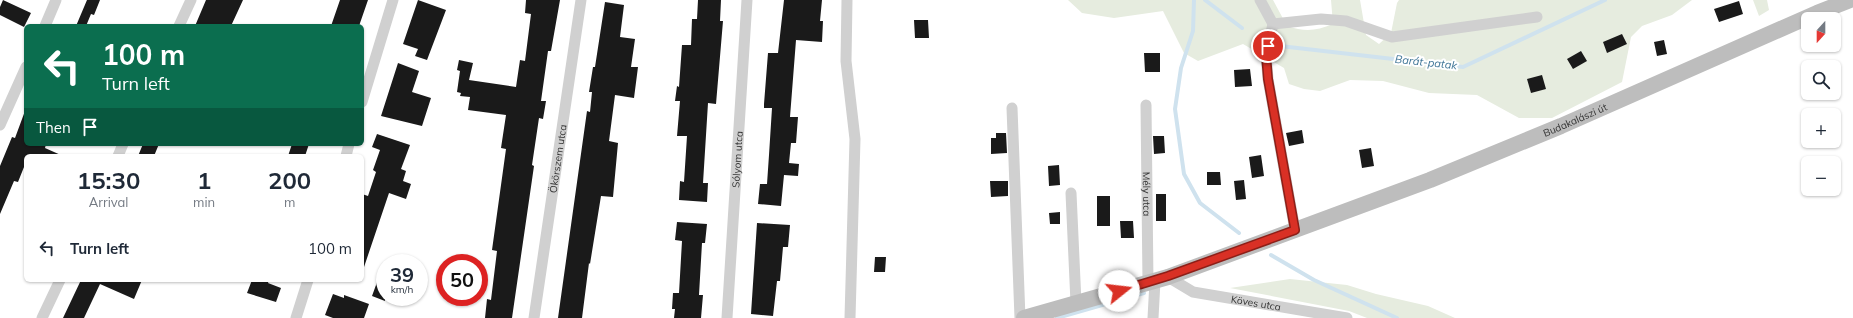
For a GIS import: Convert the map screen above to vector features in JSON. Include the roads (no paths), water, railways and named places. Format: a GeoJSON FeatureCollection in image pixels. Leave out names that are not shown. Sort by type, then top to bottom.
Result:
{"type":"FeatureCollection","features":[{"type":"Feature","properties":{"kind":"main road","name":"Budakalászi út"},"geometry":{"type":"LineString","coordinates":[[1024,318],[1157,280],[1430,180],[1553,129],[1817,12],[1850,0]]}},
{"type":"Feature","properties":{"kind":"street"},"geometry":{"type":"LineString","coordinates":[[46,24],[56,0]]}},
{"type":"Feature","properties":{"kind":"street"},"geometry":{"type":"LineString","coordinates":[[180,24],[191,0]]}},
{"type":"Feature","properties":{"kind":"street"},"geometry":{"type":"LineString","coordinates":[[364,95],[393,0]]}},
{"type":"Feature","properties":{"kind":"street","name":"Ökörszem utca"},"geometry":{"type":"LineString","coordinates":[[534,318],[581,0]]}},
{"type":"Feature","properties":{"kind":"street","name":"Sólyom utca"},"geometry":{"type":"LineString","coordinates":[[727,318],[747,0]]}},
{"type":"Feature","properties":{"kind":"street"},"geometry":{"type":"LineString","coordinates":[[847,0],[846,61],[855,139],[850,318]]}},
{"type":"Feature","properties":{"kind":"street"},"geometry":{"type":"LineString","coordinates":[[1260,0],[1273,24],[1266,55],[1268,79],[1295,230]]}},
{"type":"Feature","properties":{"kind":"street"},"geometry":{"type":"LineString","coordinates":[[1273,24],[1321,19],[1346,21],[1392,37],[1537,17]]}},
{"type":"Feature","properties":{"kind":"street"},"geometry":{"type":"LineString","coordinates":[[0,125],[24,72]]}},
{"type":"Feature","properties":{"kind":"street","name":"Mély utca"},"geometry":{"type":"LineString","coordinates":[[1146,105],[1157,280],[1153,318]]}},
{"type":"Feature","properties":{"kind":"street"},"geometry":{"type":"LineString","coordinates":[[1012,108],[1020,318]]}},
{"type":"Feature","properties":{"kind":"street"},"geometry":{"type":"LineString","coordinates":[[1071,193],[1076,303]]}},
{"type":"Feature","properties":{"kind":"street","name":"Köves utca"},"geometry":{"type":"LineString","coordinates":[[1157,280],[1193,292],[1347,318]]}},
{"type":"Feature","properties":{"kind":"street"},"geometry":{"type":"LineString","coordinates":[[42,318],[59,282]]}},
{"type":"Feature","properties":{"kind":"street"},"geometry":{"type":"LineString","coordinates":[[296,318],[307,282]]}},
{"type":"Feature","properties":{"kind":"waterway"},"geometry":{"type":"LineString","coordinates":[[1194,0],[1193,31],[1181,68],[1175,109],[1184,174],[1200,203],[1239,233]]}},
{"type":"Feature","properties":{"kind":"waterway","name":"Barát-patak"},"geometry":{"type":"LineString","coordinates":[[1205,0],[1242,28]]}},
{"type":"Feature","properties":{"kind":"waterway","name":"Barát-patak"},"geometry":{"type":"LineString","coordinates":[[1280,46],[1463,67],[1605,0]]}},
{"type":"Feature","properties":{"kind":"waterway"},"geometry":{"type":"LineString","coordinates":[[1271,255],[1314,280],[1397,318]]}},
{"type":"Feature","properties":{"kind":"waterway"},"geometry":{"type":"LineString","coordinates":[[1057,318],[1144,293]]}}]}
